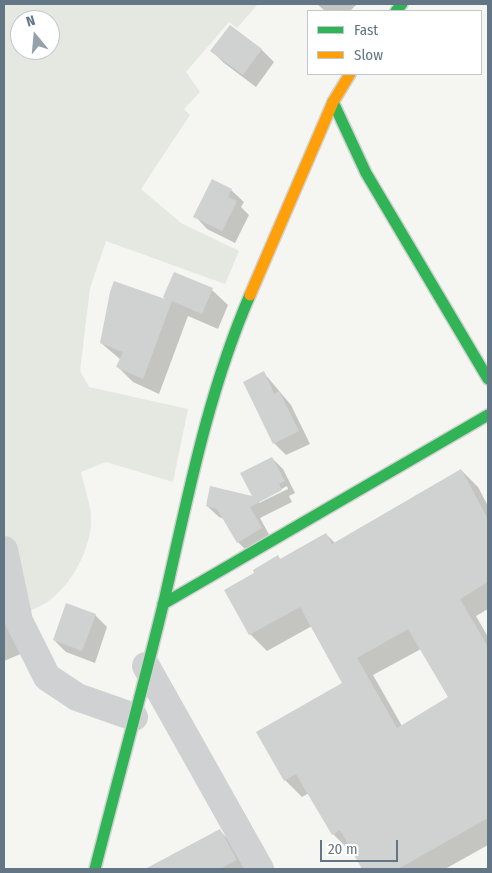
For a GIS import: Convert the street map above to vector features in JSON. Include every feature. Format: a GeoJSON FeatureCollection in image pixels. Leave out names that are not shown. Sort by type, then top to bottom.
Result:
{"type":"FeatureCollection","features":[{"type":"Feature","properties":{"kind":"street"},"geometry":{"type":"LineString","coordinates":[[95,869],[163,604],[206,420],[235,329],[333,102],[349,75]]}},
{"type":"Feature","properties":{"kind":"street"},"geometry":{"type":"LineString","coordinates":[[333,102],[366,173],[488,379]]}},
{"type":"Feature","properties":{"kind":"street"},"geometry":{"type":"LineString","coordinates":[[163,604],[488,415]]}},
{"type":"Feature","properties":{"kind":"street"},"geometry":{"type":"LineString","coordinates":[[4,550],[19,621],[47,677],[77,697],[134,717]]}},
{"type":"Feature","properties":{"kind":"street"},"geometry":{"type":"LineString","coordinates":[[146,666],[260,869]]}},
{"type":"Feature","properties":{"kind":"shaded area"},"geometry":{"type":"Polygon","coordinates":[[[4,4],[258,4],[237,28],[229,22],[186,72],[200,92],[184,109],[190,115],[141,189],[181,223],[239,251],[225,284],[106,241],[90,288],[80,371],[89,387],[188,409],[173,482],[106,462],[81,472],[91,514],[91,525],[86,547],[77,568],[57,594],[47,602],[30,611],[12,617],[4,582],[4,4]]]}},
{"type":"Feature","properties":{"kind":"building"},"geometry":{"type":"Polygon","coordinates":[[[230,25],[262,49],[243,75],[210,51],[230,25]]]}},
{"type":"Feature","properties":{"kind":"building"},"geometry":{"type":"Polygon","coordinates":[[[212,179],[232,189],[228,197],[237,201],[222,231],[193,217],[212,179]]]}},
{"type":"Feature","properties":{"kind":"building"},"geometry":{"type":"Polygon","coordinates":[[[174,272],[213,288],[202,314],[172,301],[143,379],[116,367],[123,352],[100,343],[110,292],[114,281],[165,299],[163,297],[174,272]]]}},
{"type":"Feature","properties":{"kind":"building"},"geometry":{"type":"Polygon","coordinates":[[[264,371],[274,394],[279,391],[299,431],[273,444],[243,382],[264,371]]]}},
{"type":"Feature","properties":{"kind":"building"},"geometry":{"type":"Polygon","coordinates":[[[272,457],[285,481],[279,484],[282,490],[250,507],[262,528],[237,543],[217,509],[206,506],[210,486],[252,496],[240,473],[272,457]]]}},
{"type":"Feature","properties":{"kind":"building"},"geometry":{"type":"Polygon","coordinates":[[[461,469],[488,519],[488,582],[460,599],[488,647],[488,818],[398,869],[362,869],[340,830],[332,835],[296,774],[284,781],[256,732],[342,683],[300,607],[249,635],[224,590],[254,573],[253,570],[278,555],[280,559],[326,533],[332,544],[461,469]],[[408,629],[357,658],[397,728],[448,697],[408,629]]]}},
{"type":"Feature","properties":{"kind":"building"},"geometry":{"type":"Polygon","coordinates":[[[66,603],[96,614],[82,651],[53,640],[66,603]]]}},
{"type":"Feature","properties":{"kind":"building"},"geometry":{"type":"Polygon","coordinates":[[[220,829],[237,860],[220,869],[145,869],[220,829]]]}},
{"type":"Feature","properties":{"kind":"traffic: fast"},"geometry":{"type":"LineString","coordinates":[[397,10],[402,4]]}},
{"type":"Feature","properties":{"kind":"traffic: fast"},"geometry":{"type":"LineString","coordinates":[[333,102],[366,173],[488,379]]}},
{"type":"Feature","properties":{"kind":"traffic: fast"},"geometry":{"type":"LineString","coordinates":[[95,869],[157,631],[200,444],[222,369],[250,295]]}},
{"type":"Feature","properties":{"kind":"traffic: fast"},"geometry":{"type":"LineString","coordinates":[[163,604],[488,415]]}},
{"type":"Feature","properties":{"kind":"traffic: slow"},"geometry":{"type":"LineString","coordinates":[[250,295],[333,102],[349,75]]}}]}
